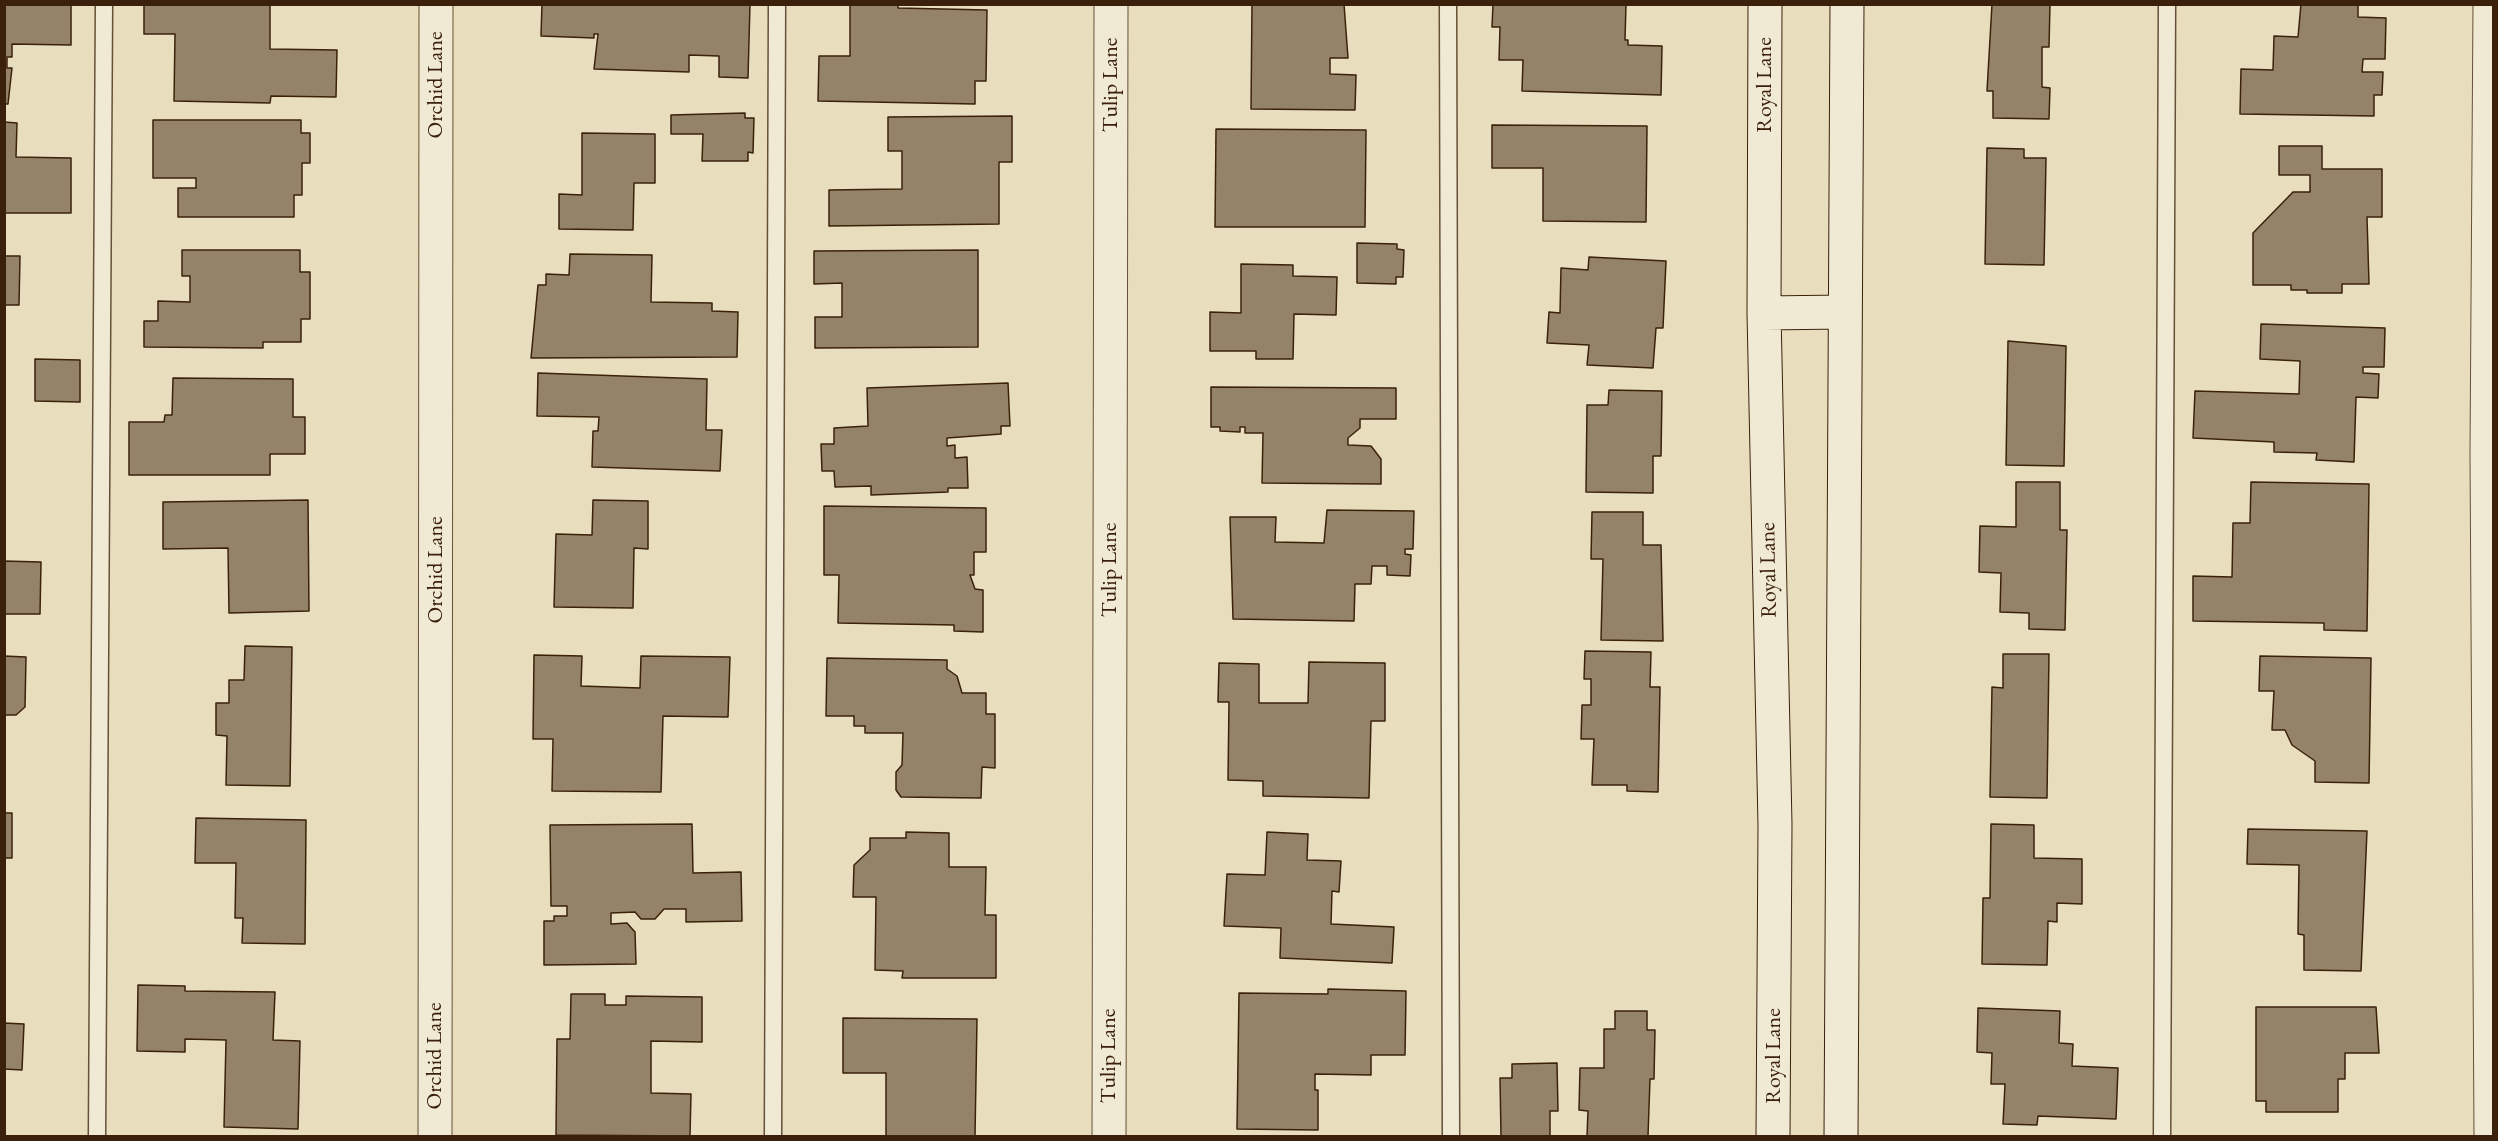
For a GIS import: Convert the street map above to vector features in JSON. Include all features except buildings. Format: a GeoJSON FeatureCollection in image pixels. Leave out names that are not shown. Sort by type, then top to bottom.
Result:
{"type":"FeatureCollection","features":[{"type":"Feature","properties":{"kind":"street","name":"Orchid Lane"},"geometry":{"type":"LineString","coordinates":[[435,1137],[436,4]]}},
{"type":"Feature","properties":{"kind":"street","name":"Tulip Lane"},"geometry":{"type":"LineString","coordinates":[[1109,1137],[1111,4]]}},
{"type":"Feature","properties":{"kind":"street","name":"Royal Lane"},"geometry":{"type":"LineString","coordinates":[[1765,4],[1764,313],[1774,825],[1773,1137]]}},
{"type":"Feature","properties":{"kind":"street"},"geometry":{"type":"LineString","coordinates":[[1841,1137],[1847,4]]}},
{"type":"Feature","properties":{"kind":"street"},"geometry":{"type":"LineString","coordinates":[[2490,4],[2491,1137]]}},
{"type":"Feature","properties":{"kind":"street"},"geometry":{"type":"LineString","coordinates":[[1764,313],[1844,312]]}},
{"type":"Feature","properties":{"kind":"lane"},"geometry":{"type":"LineString","coordinates":[[97,1137],[104,4]]}},
{"type":"Feature","properties":{"kind":"lane"},"geometry":{"type":"LineString","coordinates":[[773,1137],[777,4]]}},
{"type":"Feature","properties":{"kind":"lane"},"geometry":{"type":"LineString","coordinates":[[1448,4],[1451,1137]]}},
{"type":"Feature","properties":{"kind":"lane"},"geometry":{"type":"LineString","coordinates":[[2162,1137],[2167,4]]}}]}
